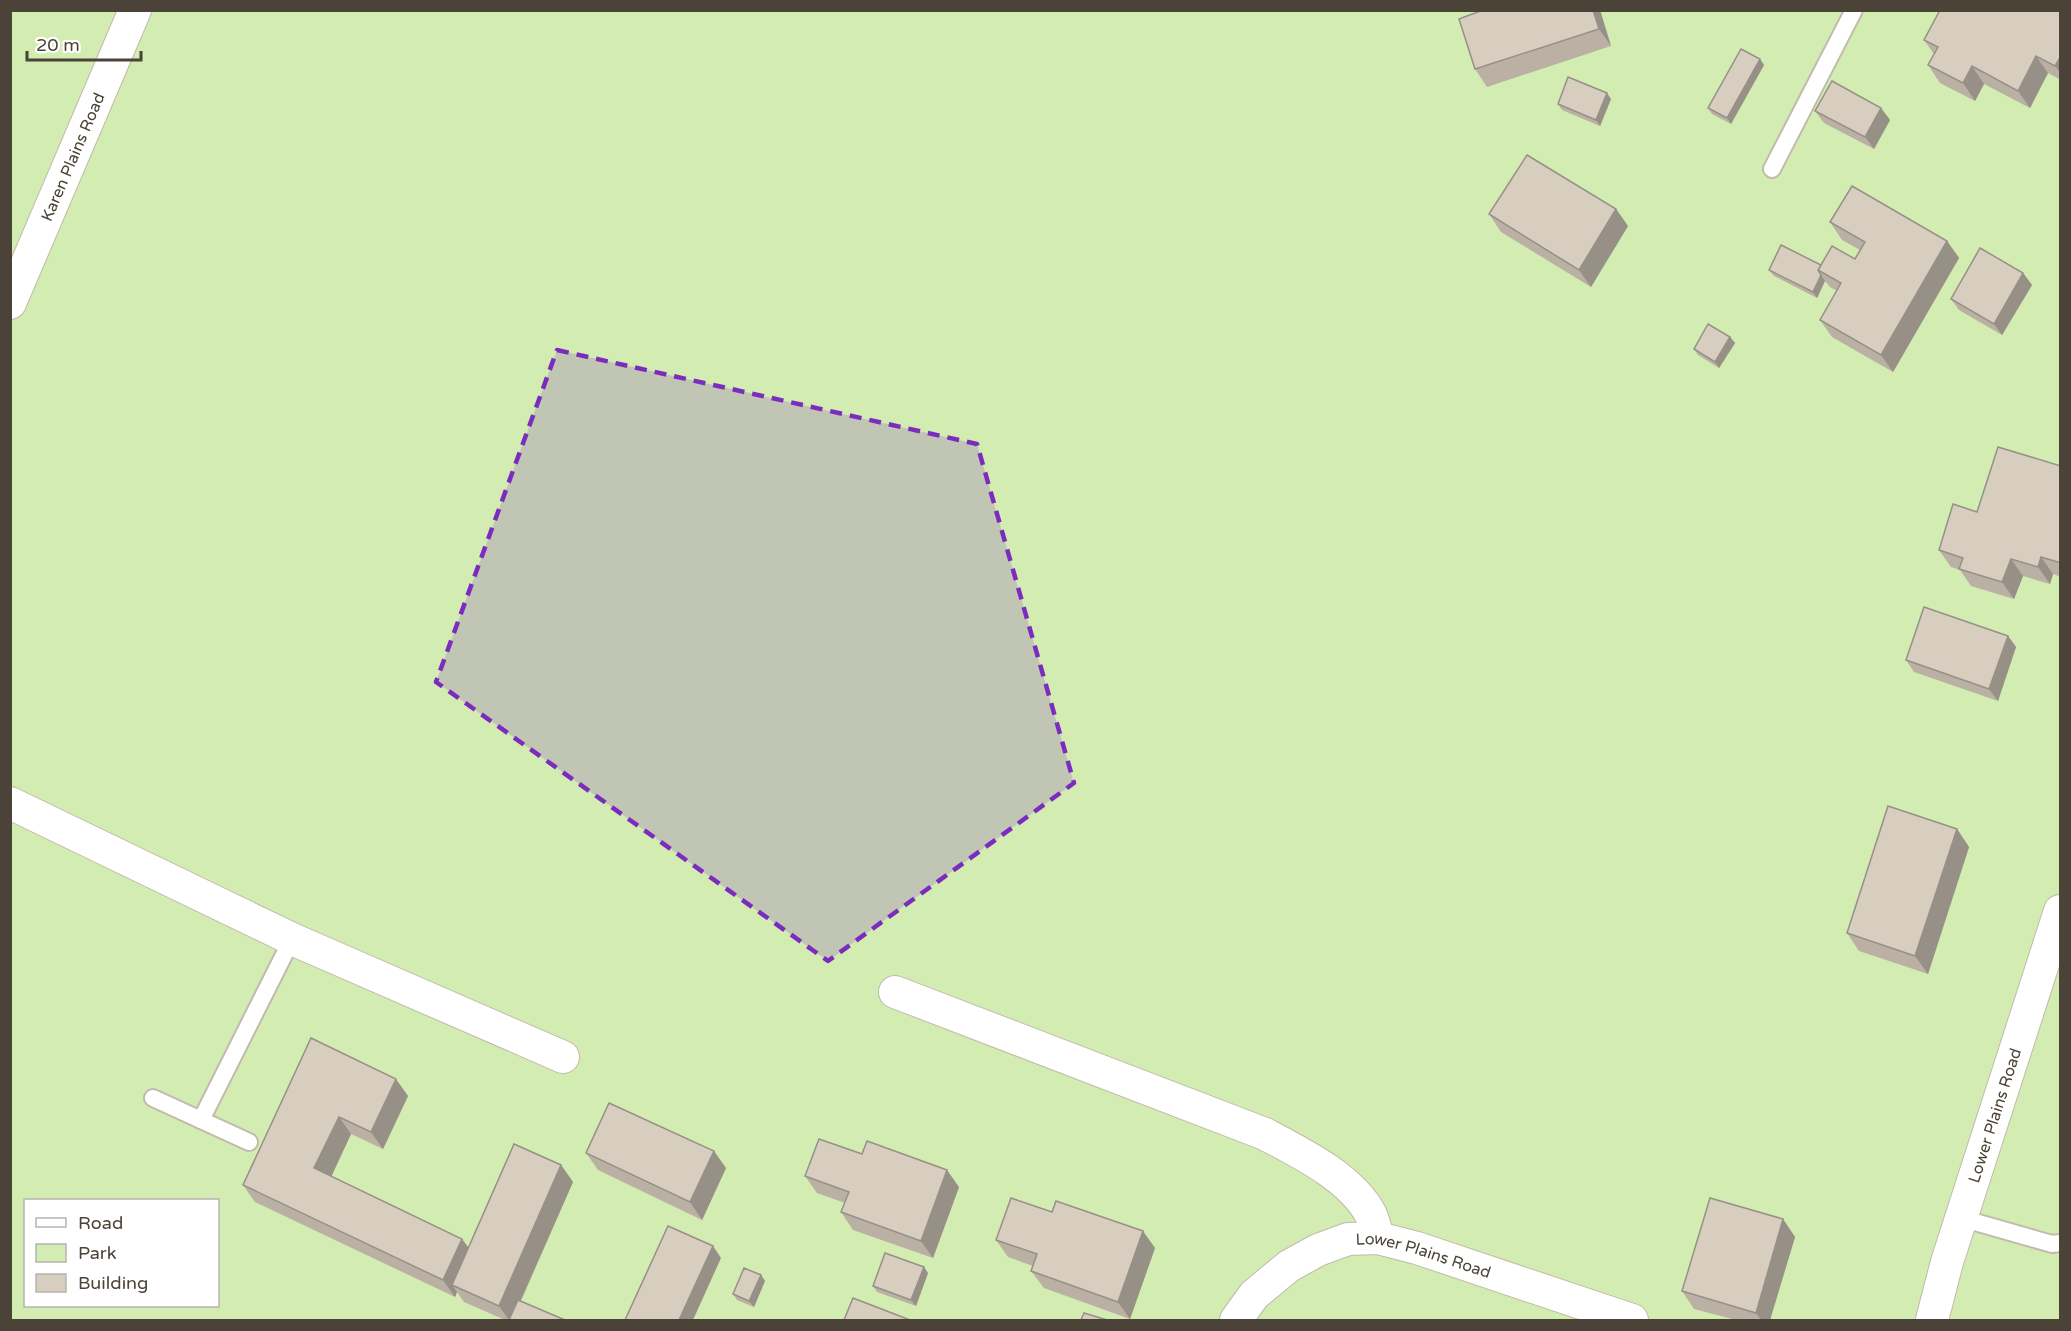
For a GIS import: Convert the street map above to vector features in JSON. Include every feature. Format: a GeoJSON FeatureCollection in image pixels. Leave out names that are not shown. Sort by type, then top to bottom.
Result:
{"type":"FeatureCollection","features":[{"type":"Feature","properties":{"kind":"street","name":"Karen Plains Road"},"geometry":{"type":"LineString","coordinates":[[10,303],[135,10]]}},
{"type":"Feature","properties":{"kind":"street"},"geometry":{"type":"LineString","coordinates":[[10,803],[292,939],[564,1057]]}},
{"type":"Feature","properties":{"kind":"street","name":"Lower Plains Road"},"geometry":{"type":"LineString","coordinates":[[1932,1320],[1961,1218],[2061,910]]}},
{"type":"Feature","properties":{"kind":"street"},"geometry":{"type":"LineString","coordinates":[[895,992],[1265,1134],[1308,1157],[1352,1189],[1371,1215],[1378,1238]]}},
{"type":"Feature","properties":{"kind":"street","name":"Lower Plains Road"},"geometry":{"type":"LineString","coordinates":[[1236,1320],[1254,1296],[1289,1266],[1318,1250],[1348,1239],[1378,1238],[1417,1248],[1632,1320]]}},
{"type":"Feature","properties":{"kind":"lane"},"geometry":{"type":"LineString","coordinates":[[1772,169],[1854,10]]}},
{"type":"Feature","properties":{"kind":"lane"},"geometry":{"type":"LineString","coordinates":[[201,1120],[292,939]]}},
{"type":"Feature","properties":{"kind":"lane"},"geometry":{"type":"LineString","coordinates":[[153,1098],[249,1142]]}},
{"type":"Feature","properties":{"kind":"lane"},"geometry":{"type":"LineString","coordinates":[[1961,1218],[2052,1244],[2061,1243]]}},
{"type":"Feature","properties":{"kind":"highlighted area"},"geometry":{"type":"Polygon","coordinates":[[[557,350],[977,444],[1074,783],[828,961],[436,682],[557,350]]]}},
{"type":"Feature","properties":{"kind":"green space"},"geometry":{"type":"Polygon","coordinates":[[[10,11],[2060,11],[2060,1320],[11,1320],[10,11]]]}},
{"type":"Feature","properties":{"kind":"building"},"geometry":{"type":"Polygon","coordinates":[[[1483,10],[1593,10],[1599,29],[1475,69],[1459,19],[1483,10]]]}},
{"type":"Feature","properties":{"kind":"building"},"geometry":{"type":"Polygon","coordinates":[[[1940,10],[2061,10],[2061,56],[2055,66],[2036,56],[2018,91],[1972,66],[1963,83],[1928,65],[1938,47],[1924,40],[1940,10]]]}},
{"type":"Feature","properties":{"kind":"building"},"geometry":{"type":"Polygon","coordinates":[[[1741,49],[1760,59],[1727,118],[1708,108],[1741,49]]]}},
{"type":"Feature","properties":{"kind":"building"},"geometry":{"type":"Polygon","coordinates":[[[1568,77],[1607,93],[1596,120],[1558,104],[1568,77]]]}},
{"type":"Feature","properties":{"kind":"building"},"geometry":{"type":"Polygon","coordinates":[[[1832,81],[1881,108],[1865,137],[1815,111],[1832,81]]]}},
{"type":"Feature","properties":{"kind":"building"},"geometry":{"type":"Polygon","coordinates":[[[1527,155],[1616,209],[1579,270],[1489,214],[1527,155]]]}},
{"type":"Feature","properties":{"kind":"building"},"geometry":{"type":"Polygon","coordinates":[[[1852,186],[1947,241],[1881,355],[1820,320],[1841,283],[1818,270],[1832,246],[1855,259],[1865,242],[1830,222],[1852,186]]]}},
{"type":"Feature","properties":{"kind":"building"},"geometry":{"type":"Polygon","coordinates":[[[1781,245],[1821,265],[1818,270],[1821,275],[1813,292],[1769,270],[1781,245]]]}},
{"type":"Feature","properties":{"kind":"building"},"geometry":{"type":"Polygon","coordinates":[[[1980,248],[2023,273],[1994,324],[1951,299],[1980,248]]]}},
{"type":"Feature","properties":{"kind":"building"},"geometry":{"type":"Polygon","coordinates":[[[1708,324],[1730,337],[1715,362],[1694,349],[1708,324]]]}},
{"type":"Feature","properties":{"kind":"building"},"geometry":{"type":"Polygon","coordinates":[[[1998,447],[2061,466],[2061,563],[2041,557],[2038,567],[2011,559],[2002,582],[1959,569],[1963,558],[1939,550],[1953,504],[1977,512],[1998,447]]]}},
{"type":"Feature","properties":{"kind":"building"},"geometry":{"type":"Polygon","coordinates":[[[1924,607],[2008,636],[1989,689],[1906,660],[1924,607]]]}},
{"type":"Feature","properties":{"kind":"building"},"geometry":{"type":"Polygon","coordinates":[[[1888,806],[1957,829],[1915,956],[1847,933],[1888,806]]]}},
{"type":"Feature","properties":{"kind":"building"},"geometry":{"type":"Polygon","coordinates":[[[311,1038],[396,1079],[371,1132],[339,1117],[314,1168],[462,1239],[443,1280],[243,1185],[311,1038]]]}},
{"type":"Feature","properties":{"kind":"building"},"geometry":{"type":"Polygon","coordinates":[[[609,1103],[714,1151],[690,1202],[586,1153],[609,1103]]]}},
{"type":"Feature","properties":{"kind":"building"},"geometry":{"type":"Polygon","coordinates":[[[819,1139],[862,1154],[867,1141],[947,1170],[921,1241],[841,1212],[849,1192],[805,1176],[819,1139]]]}},
{"type":"Feature","properties":{"kind":"building"},"geometry":{"type":"Polygon","coordinates":[[[514,1144],[561,1165],[499,1306],[452,1285],[514,1144]]]}},
{"type":"Feature","properties":{"kind":"building"},"geometry":{"type":"Polygon","coordinates":[[[1011,1198],[1052,1212],[1056,1201],[1143,1231],[1118,1302],[1031,1271],[1037,1254],[996,1240],[1011,1198]]]}},
{"type":"Feature","properties":{"kind":"building"},"geometry":{"type":"Polygon","coordinates":[[[1710,1198],[1783,1219],[1756,1313],[1682,1291],[1710,1198]]]}},
{"type":"Feature","properties":{"kind":"building"},"geometry":{"type":"Polygon","coordinates":[[[668,1226],[713,1246],[679,1320],[625,1320],[668,1226]]]}},
{"type":"Feature","properties":{"kind":"building"},"geometry":{"type":"Polygon","coordinates":[[[885,1253],[924,1267],[911,1300],[873,1286],[885,1253]]]}},
{"type":"Feature","properties":{"kind":"building"},"geometry":{"type":"Polygon","coordinates":[[[744,1268],[761,1275],[749,1301],[733,1294],[744,1268]]]}},
{"type":"Feature","properties":{"kind":"building"},"geometry":{"type":"Polygon","coordinates":[[[853,1298],[910,1320],[844,1320],[853,1298]]]}},
{"type":"Feature","properties":{"kind":"building"},"geometry":{"type":"Polygon","coordinates":[[[518,1300],[565,1320],[509,1320],[518,1300]]]}},
{"type":"Feature","properties":{"kind":"building"},"geometry":{"type":"Polygon","coordinates":[[[1084,1313],[1107,1320],[1081,1320],[1084,1313]]]}}]}
